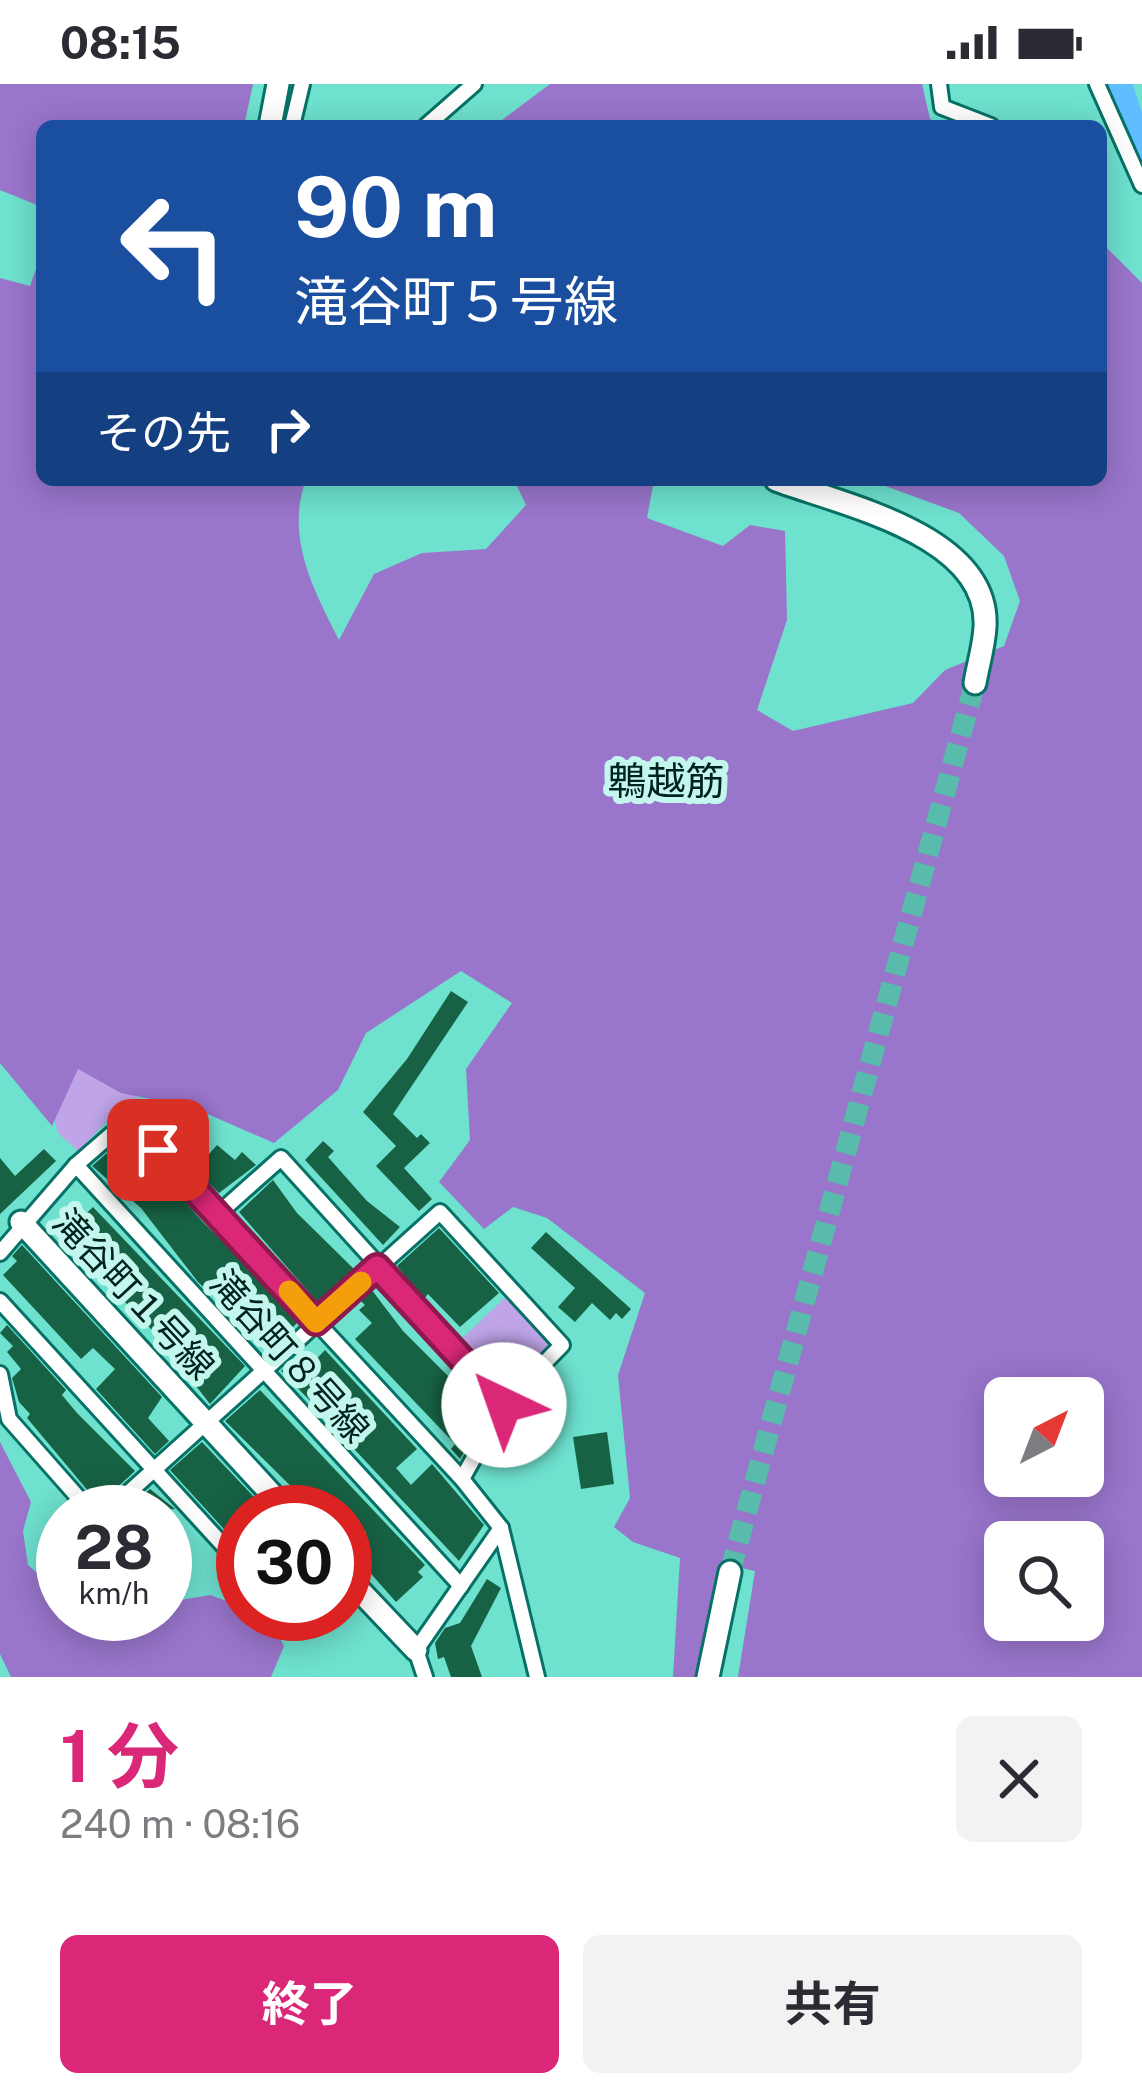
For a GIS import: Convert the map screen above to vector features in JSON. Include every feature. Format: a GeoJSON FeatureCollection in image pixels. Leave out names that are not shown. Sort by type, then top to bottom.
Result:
{"type":"FeatureCollection","features":[{"type":"Feature","properties":{"kind":"street"},"geometry":{"type":"LineString","coordinates":[[271,120],[278,84]]}},
{"type":"Feature","properties":{"kind":"street"},"geometry":{"type":"LineString","coordinates":[[293,120],[302,84]]}},
{"type":"Feature","properties":{"kind":"street"},"geometry":{"type":"LineString","coordinates":[[433,120],[474,84]]}},
{"type":"Feature","properties":{"kind":"street"},"geometry":{"type":"LineString","coordinates":[[939,84],[942,107],[976,120]]}},
{"type":"Feature","properties":{"kind":"street"},"geometry":{"type":"LineString","coordinates":[[1097,84],[1142,185]]}},
{"type":"Feature","properties":{"kind":"street"},"geometry":{"type":"LineString","coordinates":[[792,486],[934,540],[956,558],[970,574],[983,609],[975,683]]}},
{"type":"Feature","properties":{"kind":"street","name":"滝谷町１号線"},"geometry":{"type":"LineString","coordinates":[[264,1485],[21,1222],[129,1119],[462,1479],[501,1528],[537,1677]]}},
{"type":"Feature","properties":{"kind":"street"},"geometry":{"type":"LineString","coordinates":[[218,1214],[281,1158],[504,1405]]}},
{"type":"Feature","properties":{"kind":"street","name":"滝谷町８号線"},"geometry":{"type":"LineString","coordinates":[[76,1165],[460,1586]]}},
{"type":"Feature","properties":{"kind":"street"},"geometry":{"type":"LineString","coordinates":[[137,1485],[440,1212],[562,1345],[504,1405],[462,1479]]}},
{"type":"Feature","properties":{"kind":"street"},"geometry":{"type":"LineString","coordinates":[[0,1253],[21,1222]]}},
{"type":"Feature","properties":{"kind":"street"},"geometry":{"type":"LineString","coordinates":[[0,1301],[216,1537]]}},
{"type":"Feature","properties":{"kind":"street"},"geometry":{"type":"LineString","coordinates":[[0,1373],[9,1419],[67,1485]]}},
{"type":"Feature","properties":{"kind":"street"},"geometry":{"type":"LineString","coordinates":[[416,1651],[501,1528]]}},
{"type":"Feature","properties":{"kind":"street"},"geometry":{"type":"LineString","coordinates":[[708,1677],[730,1572]]}},
{"type":"Feature","properties":{"kind":"street"},"geometry":{"type":"LineString","coordinates":[[372,1608],[416,1651],[424,1677]]}},
{"type":"Feature","properties":{"kind":"shaded area"},"geometry":{"type":"Polygon","coordinates":[[[0,84],[253,84],[245,120],[36,120],[36,205],[0,190],[0,84]]]}},
{"type":"Feature","properties":{"kind":"shaded area"},"geometry":{"type":"Polygon","coordinates":[[[550,84],[922,84],[932,120],[502,120],[550,84]]]}},
{"type":"Feature","properties":{"kind":"shaded area"},"geometry":{"type":"Polygon","coordinates":[[[1107,248],[1142,283],[1142,1677],[738,1677],[755,1571],[720,1563],[695,1677],[673,1677],[680,1558],[633,1542],[614,1527],[630,1498],[618,1375],[645,1293],[547,1218],[513,1207],[484,1229],[439,1182],[470,1140],[466,1069],[512,1003],[461,971],[366,1033],[338,1090],[274,1143],[194,1108],[121,1093],[78,1069],[52,1126],[0,1063],[0,278],[30,286],[36,269],[36,486],[304,486],[300,542],[312,582],[339,640],[374,574],[422,553],[486,549],[526,505],[517,486],[653,486],[647,518],[723,546],[750,525],[785,531],[787,620],[757,710],[793,731],[913,703],[945,670],[1004,646],[1020,601],[1004,556],[959,513],[885,486],[1107,486],[1107,248]]]}},
{"type":"Feature","properties":{"kind":"shaded area"},"geometry":{"type":"Polygon","coordinates":[[[52,1036],[142,1101],[123,1105],[78,1151],[58,1133],[36,1051],[52,1036]]]}},
{"type":"Feature","properties":{"kind":"shaded area"},"geometry":{"type":"Polygon","coordinates":[[[509,1294],[551,1339],[552,1350],[515,1391],[500,1389],[457,1343],[509,1294]]]}},
{"type":"Feature","properties":{"kind":"shaded area"},"geometry":{"type":"Polygon","coordinates":[[[0,1442],[31,1502],[23,1531],[28,1565],[36,1572],[36,1641],[192,1641],[192,1598],[210,1595],[216,1597],[216,1641],[281,1641],[284,1646],[271,1677],[11,1677],[0,1654],[0,1442]]]}},
{"type":"Feature","properties":{"kind":"building"},"geometry":{"type":"Polygon","coordinates":[[[451,991],[468,1002],[393,1114],[417,1138],[421,1134],[430,1143],[404,1168],[432,1199],[419,1211],[376,1166],[396,1146],[363,1112],[407,1059],[451,991]]]}},
{"type":"Feature","properties":{"kind":"building"},"geometry":{"type":"Polygon","coordinates":[[[166,1120],[209,1154],[217,1145],[235,1160],[242,1152],[256,1165],[219,1193],[155,1131],[166,1120]]]}},
{"type":"Feature","properties":{"kind":"building"},"geometry":{"type":"Polygon","coordinates":[[[128,1135],[202,1221],[300,1320],[270,1350],[198,1282],[141,1208],[92,1166],[128,1135]]]}},
{"type":"Feature","properties":{"kind":"building"},"geometry":{"type":"Polygon","coordinates":[[[323,1141],[334,1151],[328,1157],[367,1201],[400,1227],[383,1245],[305,1160],[323,1141]]]}},
{"type":"Feature","properties":{"kind":"building"},"geometry":{"type":"Polygon","coordinates":[[[44,1149],[56,1161],[0,1214],[0,1158],[15,1176],[44,1149]]]}},
{"type":"Feature","properties":{"kind":"building"},"geometry":{"type":"Polygon","coordinates":[[[273,1180],[297,1213],[356,1271],[320,1305],[239,1212],[273,1180]]]}},
{"type":"Feature","properties":{"kind":"building"},"geometry":{"type":"Polygon","coordinates":[[[93,1207],[245,1366],[210,1404],[153,1331],[62,1237],[93,1207]]]}},
{"type":"Feature","properties":{"kind":"building"},"geometry":{"type":"Polygon","coordinates":[[[439,1228],[499,1293],[460,1327],[428,1294],[424,1299],[397,1266],[439,1228]]]}},
{"type":"Feature","properties":{"kind":"building"},"geometry":{"type":"Polygon","coordinates":[[[546,1232],[631,1309],[622,1319],[616,1313],[610,1320],[592,1303],[575,1322],[558,1307],[575,1288],[531,1248],[546,1232]]]}},
{"type":"Feature","properties":{"kind":"building"},"geometry":{"type":"Polygon","coordinates":[[[22,1245],[162,1397],[148,1418],[169,1441],[155,1454],[96,1389],[115,1369],[93,1348],[81,1359],[3,1275],[17,1261],[12,1256],[22,1245]]]}},
{"type":"Feature","properties":{"kind":"building"},"geometry":{"type":"Polygon","coordinates":[[[371,1289],[403,1331],[486,1414],[460,1459],[451,1449],[455,1444],[355,1339],[372,1323],[359,1310],[365,1305],[360,1300],[371,1289]]]}},
{"type":"Feature","properties":{"kind":"building"},"geometry":{"type":"Polygon","coordinates":[[[7,1325],[66,1390],[62,1395],[77,1413],[135,1471],[120,1485],[83,1485],[27,1418],[30,1414],[19,1402],[12,1378],[21,1369],[7,1352],[13,1346],[0,1333],[7,1325]]]}},
{"type":"Feature","properties":{"kind":"building"},"geometry":{"type":"Polygon","coordinates":[[[325,1350],[417,1449],[396,1468],[411,1485],[432,1464],[484,1525],[459,1561],[341,1435],[347,1428],[324,1406],[319,1410],[281,1371],[294,1359],[306,1370],[325,1350]]]}},
{"type":"Feature","properties":{"kind":"building"},"geometry":{"type":"Polygon","coordinates":[[[260,1390],[350,1485],[290,1485],[225,1421],[260,1390]]]}},
{"type":"Feature","properties":{"kind":"building"},"geometry":{"type":"Polygon","coordinates":[[[607,1432],[614,1484],[581,1489],[573,1437],[607,1432]]]}},
{"type":"Feature","properties":{"kind":"building"},"geometry":{"type":"Polygon","coordinates":[[[202,1442],[243,1485],[216,1485],[216,1520],[192,1494],[192,1485],[184,1485],[170,1470],[202,1442]]]}},
{"type":"Feature","properties":{"kind":"building"},"geometry":{"type":"Polygon","coordinates":[[[372,1509],[425,1565],[418,1572],[423,1577],[396,1602],[372,1575],[372,1509]]]}},
{"type":"Feature","properties":{"kind":"building"},"geometry":{"type":"Polygon","coordinates":[[[487,1579],[501,1588],[471,1646],[482,1677],[451,1677],[444,1657],[438,1659],[435,1643],[445,1628],[460,1623],[487,1579]]]}},
{"type":"Feature","properties":{"kind":"waterway"},"geometry":{"type":"LineString","coordinates":[[1120,84],[1142,151]]}},
{"type":"Feature","properties":{"kind":"tunnel"},"geometry":{"type":"LineString","coordinates":[[730,1572],[975,683]]}},
{"type":"Feature","properties":{"kind":"slow traffic"},"geometry":{"type":"LineString","coordinates":[[289,1291],[316,1322],[361,1282]]}},
{"type":"Feature","properties":{"kind":"district","name":"鵯越筋"},"geometry":{"type":"Point","coordinates":[666,781]}},
{"type":"Feature","properties":{"kind":"route"},"geometry":{"type":"LineString","coordinates":[[158,1150],[316,1322],[377,1267],[504,1405]]}}]}
